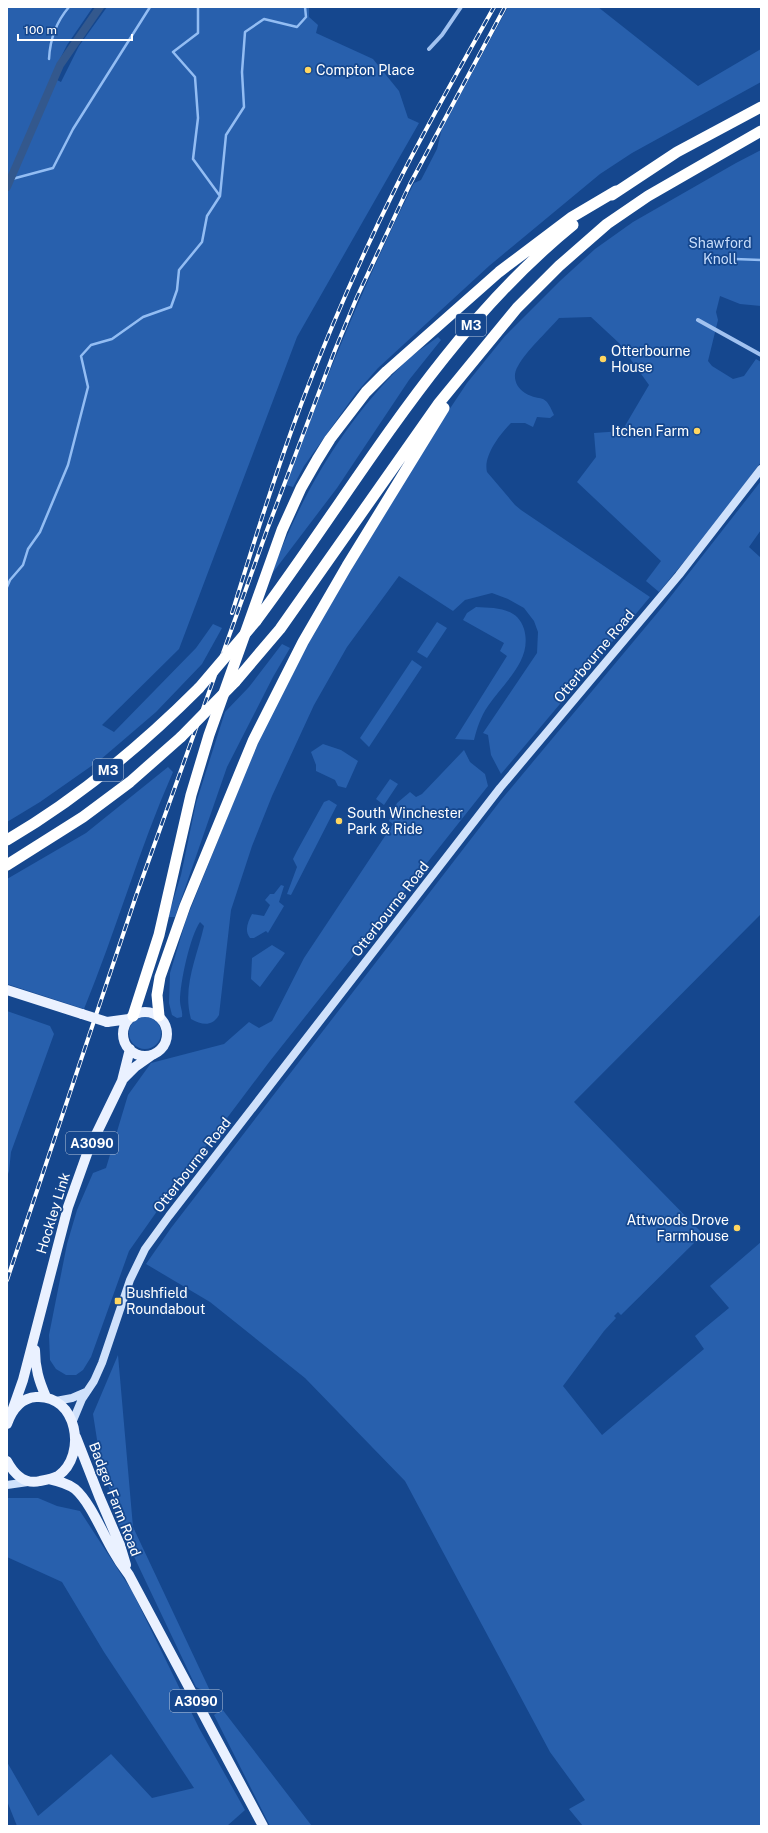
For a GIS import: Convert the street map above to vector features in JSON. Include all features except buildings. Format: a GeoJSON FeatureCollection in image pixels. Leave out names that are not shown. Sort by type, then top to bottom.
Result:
{"type":"FeatureCollection","features":[{"type":"Feature","properties":{"kind":"highway","name":"M3"},"geometry":{"type":"LineString","coordinates":[[131,1017],[159,935],[170,895],[187,809],[209,735],[282,530],[301,488],[330,439],[366,392],[387,371],[499,272],[572,218],[677,152],[761,107]]}},
{"type":"Feature","properties":{"kind":"highway","name":"M3"},"geometry":{"type":"LineString","coordinates":[[7,865],[83,817],[130,782],[181,737],[235,682],[280,629],[439,403],[517,308],[559,266],[607,224],[648,196],[761,131]]}},
{"type":"Feature","properties":{"kind":"highway","name":"M3"},"geometry":{"type":"LineString","coordinates":[[7,840],[56,809],[104,773],[164,722],[198,688],[256,621],[296,567],[420,389],[450,350],[478,317],[546,248],[616,191]]}},
{"type":"Feature","properties":{"kind":"highway","name":"M3"},"geometry":{"type":"LineString","coordinates":[[159,1016],[157,994],[160,977],[185,906],[256,734],[285,674],[347,566],[472,363]]}},
{"type":"Feature","properties":{"kind":"main road"},"geometry":{"type":"LineString","coordinates":[[7,990],[108,1022],[123,1036],[130,1049],[140,1055],[152,1055],[162,1049],[166,1040],[165,1025],[159,1016],[149,1012],[138,1013],[131,1017],[108,1022]]}},
{"type":"Feature","properties":{"kind":"main road"},"geometry":{"type":"LineString","coordinates":[[123,1036],[124,1030],[131,1017]]}},
{"type":"Feature","properties":{"kind":"main road","name":"Hockley Link"},"geometry":{"type":"LineString","coordinates":[[8,1420],[23,1380],[68,1207],[88,1151],[122,1081],[130,1049]]}},
{"type":"Feature","properties":{"kind":"main road","name":"Hockley Link"},"geometry":{"type":"LineString","coordinates":[[122,1081],[135,1067],[152,1055]]}},
{"type":"Feature","properties":{"kind":"main road","name":"Hockley Link"},"geometry":{"type":"LineString","coordinates":[[35,1336],[35,1366],[38,1379],[46,1397]]}},
{"type":"Feature","properties":{"kind":"main road"},"geometry":{"type":"LineString","coordinates":[[7,1461],[14,1472],[28,1482],[36,1482],[58,1475],[69,1463],[74,1452],[74,1428],[69,1413],[56,1401],[46,1397],[32,1397],[26,1399],[20,1403],[8,1420]]}},
{"type":"Feature","properties":{"kind":"main road","name":"Badger Farm Road"},"geometry":{"type":"LineString","coordinates":[[74,1428],[99,1496],[120,1545],[129,1575]]}},
{"type":"Feature","properties":{"kind":"main road","name":"Badger Farm Road"},"geometry":{"type":"LineString","coordinates":[[49,1479],[69,1485],[81,1495],[113,1551],[129,1575],[263,1826]]}},
{"type":"Feature","properties":{"kind":"street"},"geometry":{"type":"LineString","coordinates":[[429,49],[442,35],[461,7]]}},
{"type":"Feature","properties":{"kind":"street"},"geometry":{"type":"LineString","coordinates":[[698,320],[761,355]]}},
{"type":"Feature","properties":{"kind":"street","name":"Otterbourne Road"},"geometry":{"type":"LineString","coordinates":[[74,1428],[78,1407],[94,1381],[102,1363],[130,1280],[145,1249],[168,1216],[500,788],[674,580],[761,469]]}},
{"type":"Feature","properties":{"kind":"street"},"geometry":{"type":"LineString","coordinates":[[56,1401],[72,1398],[87,1392]]}},
{"type":"Feature","properties":{"kind":"street"},"geometry":{"type":"LineString","coordinates":[[7,1485],[28,1482]]}},
{"type":"Feature","properties":{"kind":"green space"},"geometry":{"type":"Polygon","coordinates":[[[7,7],[93,7],[67,45],[51,77],[61,82],[79,46],[107,7],[309,7],[309,17],[318,25],[316,33],[373,59],[399,91],[408,118],[419,123],[297,337],[179,649],[102,725],[114,732],[196,648],[213,624],[222,628],[202,664],[156,712],[100,760],[40,802],[7,822],[7,7]]]}},
{"type":"Feature","properties":{"kind":"green space"},"geometry":{"type":"Polygon","coordinates":[[[508,7],[598,7],[698,86],[761,49],[761,82],[632,153],[600,174],[489,266],[378,368],[356,393],[304,466],[293,487],[286,485],[330,370],[362,294],[396,220],[414,183],[421,180],[437,149],[442,128],[508,7]]]}},
{"type":"Feature","properties":{"kind":"green space","name":"Shawford Knoll"},"geometry":{"type":"Polygon","coordinates":[[[761,150],[761,306],[740,304],[720,296],[716,312],[718,320],[708,361],[712,366],[733,379],[744,376],[756,359],[761,362],[761,462],[715,524],[659,592],[646,581],[661,561],[577,482],[596,457],[594,433],[622,431],[649,385],[619,343],[591,317],[559,318],[526,354],[515,373],[519,388],[531,396],[545,400],[554,415],[550,418],[537,417],[533,427],[525,423],[511,423],[502,433],[490,452],[486,466],[487,472],[521,510],[650,597],[501,774],[491,755],[488,735],[483,733],[537,653],[538,632],[534,621],[524,608],[508,599],[492,593],[465,600],[453,611],[399,576],[347,647],[314,705],[272,796],[252,846],[231,910],[219,1015],[213,1022],[206,1024],[199,1023],[191,1019],[188,995],[189,984],[204,926],[200,922],[189,948],[180,993],[182,1017],[177,1018],[172,1015],[169,1003],[170,973],[186,920],[267,722],[302,652],[333,598],[435,431],[467,383],[505,336],[560,281],[595,249],[633,222],[761,150]]]}},
{"type":"Feature","properties":{"kind":"green space"},"geometry":{"type":"Polygon","coordinates":[[[438,337],[441,340],[409,380],[337,488],[271,575],[295,517],[325,462],[342,436],[381,387],[402,365],[438,337]]]}},
{"type":"Feature","properties":{"kind":"green space"},"geometry":{"type":"Polygon","coordinates":[[[761,481],[761,530],[749,547],[761,558],[761,914],[574,1102],[701,1232],[692,1241],[694,1243],[621,1315],[618,1312],[614,1316],[616,1318],[604,1331],[563,1386],[602,1435],[704,1349],[695,1336],[729,1308],[710,1286],[761,1242],[761,1826],[583,1826],[569,1809],[585,1800],[550,1752],[405,1481],[305,1378],[210,1302],[146,1264],[171,1228],[501,800],[664,605],[761,481]]]}},
{"type":"Feature","properties":{"kind":"green space"},"geometry":{"type":"Polygon","coordinates":[[[476,607],[504,610],[516,616],[524,629],[526,640],[521,661],[486,710],[474,740],[455,739],[507,656],[500,651],[504,643],[463,620],[467,613],[476,607]]]}},
{"type":"Feature","properties":{"kind":"green space"},"geometry":{"type":"Polygon","coordinates":[[[437,622],[447,628],[427,658],[417,652],[437,622]]]}},
{"type":"Feature","properties":{"kind":"green space"},"geometry":{"type":"Polygon","coordinates":[[[282,644],[290,648],[273,677],[227,767],[175,917],[168,917],[181,875],[196,803],[225,712],[249,687],[282,644]]]}},
{"type":"Feature","properties":{"kind":"green space"},"geometry":{"type":"Polygon","coordinates":[[[412,660],[422,667],[369,747],[360,738],[412,660]]]}},
{"type":"Feature","properties":{"kind":"green space"},"geometry":{"type":"Polygon","coordinates":[[[323,744],[341,750],[358,761],[346,788],[338,786],[335,780],[316,771],[316,765],[311,752],[323,744]]]}},
{"type":"Feature","properties":{"kind":"green space"},"geometry":{"type":"Polygon","coordinates":[[[464,750],[470,762],[485,774],[488,786],[270,1061],[160,1207],[129,1251],[91,1357],[83,1370],[76,1375],[66,1375],[56,1369],[50,1360],[49,1335],[67,1244],[77,1210],[93,1173],[106,1168],[128,1095],[151,1063],[224,1044],[249,1022],[259,1028],[272,1021],[304,958],[393,824],[389,821],[397,803],[410,792],[416,797],[422,794],[464,750]]]}},
{"type":"Feature","properties":{"kind":"green space"},"geometry":{"type":"Polygon","coordinates":[[[168,767],[173,772],[149,831],[107,950],[84,1009],[7,984],[7,879],[86,833],[168,767]]]}},
{"type":"Feature","properties":{"kind":"green space"},"geometry":{"type":"Polygon","coordinates":[[[390,779],[398,784],[384,805],[376,799],[390,779]]]}},
{"type":"Feature","properties":{"kind":"green space"},"geometry":{"type":"Polygon","coordinates":[[[329,800],[337,805],[291,895],[287,894],[297,867],[293,859],[324,802],[329,800]]]}},
{"type":"Feature","properties":{"kind":"green space"},"geometry":{"type":"Polygon","coordinates":[[[281,885],[284,886],[279,902],[284,906],[268,933],[266,931],[254,938],[250,938],[247,929],[252,914],[264,916],[270,905],[265,900],[270,894],[274,894],[281,885]]]}},
{"type":"Feature","properties":{"kind":"green space"},"geometry":{"type":"Polygon","coordinates":[[[272,945],[285,953],[260,987],[251,979],[252,958],[272,945]]]}},
{"type":"Feature","properties":{"kind":"green space"},"geometry":{"type":"Polygon","coordinates":[[[7,1011],[50,1026],[54,1034],[11,1152],[7,1177],[7,1011]]]}},
{"type":"Feature","properties":{"kind":"green space"},"geometry":{"type":"Polygon","coordinates":[[[145,1017],[151,1018],[158,1024],[161,1033],[160,1039],[154,1046],[145,1049],[139,1048],[132,1042],[129,1033],[130,1027],[136,1020],[145,1017]]]}},
{"type":"Feature","properties":{"kind":"green space"},"geometry":{"type":"Polygon","coordinates":[[[118,1355],[133,1527],[212,1695],[196,1687],[118,1523],[98,1446],[93,1414],[118,1355]]]}},
{"type":"Feature","properties":{"kind":"green space"},"geometry":{"type":"Polygon","coordinates":[[[7,1498],[38,1498],[57,1506],[80,1511],[132,1591],[199,1728],[245,1810],[227,1826],[17,1826],[7,1801],[7,1762],[38,1816],[111,1754],[152,1798],[194,1788],[104,1652],[62,1582],[7,1557],[7,1498]]]}},
{"type":"Feature","properties":{"kind":"green space"},"geometry":{"type":"Polygon","coordinates":[[[222,1709],[312,1826],[270,1826],[214,1715],[222,1709]]]}},
{"type":"Feature","properties":{"kind":"waterway"},"geometry":{"type":"LineString","coordinates":[[49,59],[54,31],[69,7]]}},
{"type":"Feature","properties":{"kind":"waterway"},"geometry":{"type":"LineString","coordinates":[[7,187],[60,65],[100,7]]}},
{"type":"Feature","properties":{"kind":"waterway"},"geometry":{"type":"LineString","coordinates":[[12,179],[53,168],[73,129],[150,7]]}},
{"type":"Feature","properties":{"kind":"waterway"},"geometry":{"type":"LineString","coordinates":[[7,587],[10,580],[23,565],[28,549],[40,532],[68,465],[88,387],[81,356],[91,345],[112,339],[143,317],[171,307],[177,290],[179,270],[202,242],[207,216],[220,196],[193,159],[198,118],[195,77],[173,52],[198,33],[198,7]]}},
{"type":"Feature","properties":{"kind":"waterway"},"geometry":{"type":"LineString","coordinates":[[220,196],[226,135],[244,107],[242,72],[245,32],[264,19],[297,27],[306,17],[305,7]]}},
{"type":"Feature","properties":{"kind":"waterway"},"geometry":{"type":"LineString","coordinates":[[708,258],[761,260]]}},
{"type":"Feature","properties":{"kind":"railway"},"geometry":{"type":"LineString","coordinates":[[232,613],[292,428],[347,292],[371,238],[408,163],[494,7]]}},
{"type":"Feature","properties":{"kind":"railway"},"geometry":{"type":"LineString","coordinates":[[7,1280],[136,896],[267,530],[335,350],[357,297],[410,184],[505,7]]}},
{"type":"Feature","properties":{"kind":"place","name":"Compton Place"},"geometry":{"type":"Point","coordinates":[308,70]}},
{"type":"Feature","properties":{"kind":"place","name":"Otterbourne House"},"geometry":{"type":"Point","coordinates":[603,359]}},
{"type":"Feature","properties":{"kind":"place","name":"Itchen Farm"},"geometry":{"type":"Point","coordinates":[697,431]}},
{"type":"Feature","properties":{"kind":"place","name":"South Winchester Park & Ride"},"geometry":{"type":"Point","coordinates":[339,821]}},
{"type":"Feature","properties":{"kind":"place","name":"Attwoods Drove Farmhouse"},"geometry":{"type":"Point","coordinates":[737,1228]}},
{"type":"Feature","properties":{"kind":"place","name":"Bushfield Roundabout"},"geometry":{"type":"Point","coordinates":[118,1301]}}]}
